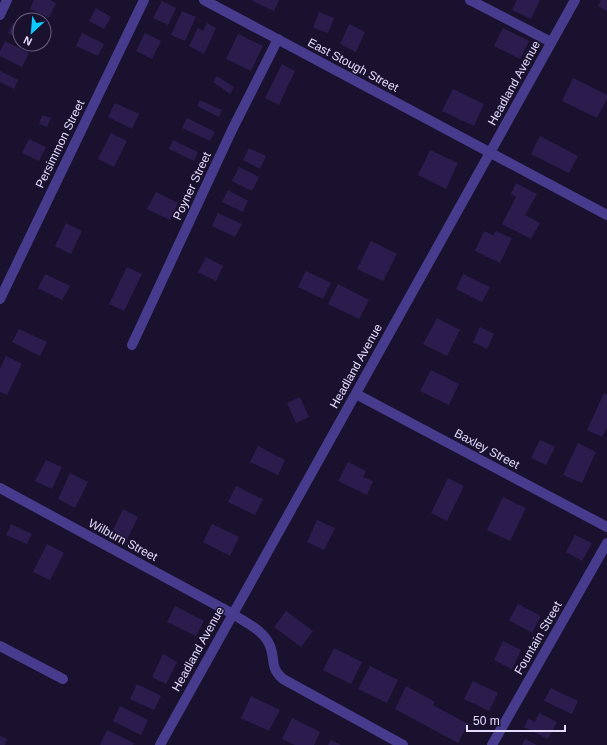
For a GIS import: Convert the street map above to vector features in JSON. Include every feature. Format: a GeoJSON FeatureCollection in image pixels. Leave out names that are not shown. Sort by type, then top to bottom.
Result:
{"type":"FeatureCollection","features":[{"type":"Feature","properties":{"kind":"street"},"geometry":{"type":"LineString","coordinates":[[0,15],[7,0]]}},
{"type":"Feature","properties":{"kind":"street","name":"Persimmon Street"},"geometry":{"type":"LineString","coordinates":[[0,299],[144,0]]}},
{"type":"Feature","properties":{"kind":"street","name":"East Stough Street"},"geometry":{"type":"LineString","coordinates":[[204,0],[607,215]]}},
{"type":"Feature","properties":{"kind":"street"},"geometry":{"type":"LineString","coordinates":[[470,0],[552,42]]}},
{"type":"Feature","properties":{"kind":"street","name":"Headland Avenue"},"geometry":{"type":"LineString","coordinates":[[160,745],[575,0]]}},
{"type":"Feature","properties":{"kind":"street","name":"Poyner Street"},"geometry":{"type":"LineString","coordinates":[[132,345],[232,130],[278,39]]}},
{"type":"Feature","properties":{"kind":"street","name":"Baxley Street"},"geometry":{"type":"LineString","coordinates":[[356,394],[607,527]]}},
{"type":"Feature","properties":{"kind":"street","name":"Wilburn Street"},"geometry":{"type":"LineString","coordinates":[[0,488],[233,614],[264,635],[271,646],[272,664],[283,679],[403,745]]}},
{"type":"Feature","properties":{"kind":"street","name":"Fountain Street"},"geometry":{"type":"LineString","coordinates":[[492,745],[607,543]]}},
{"type":"Feature","properties":{"kind":"street"},"geometry":{"type":"LineString","coordinates":[[0,646],[63,679]]}},
{"type":"Feature","properties":{"kind":"building"},"geometry":{"type":"Polygon","coordinates":[[[34,0],[50,0],[56,3],[52,12],[36,12],[30,9],[34,0]]]}},
{"type":"Feature","properties":{"kind":"building"},"geometry":{"type":"Polygon","coordinates":[[[251,0],[279,0],[274,11],[251,0]]]}},
{"type":"Feature","properties":{"kind":"building"},"geometry":{"type":"Polygon","coordinates":[[[517,0],[540,0],[531,19],[512,10],[517,0]]]}},
{"type":"Feature","properties":{"kind":"building"},"geometry":{"type":"Polygon","coordinates":[[[601,0],[607,0],[607,11],[598,6],[601,0]]]}},
{"type":"Feature","properties":{"kind":"building"},"geometry":{"type":"Polygon","coordinates":[[[162,1],[176,8],[168,25],[153,18],[162,1]]]}},
{"type":"Feature","properties":{"kind":"building"},"geometry":{"type":"Polygon","coordinates":[[[96,8],[111,17],[104,29],[89,21],[96,8]]]}},
{"type":"Feature","properties":{"kind":"building"},"geometry":{"type":"Polygon","coordinates":[[[182,11],[196,17],[185,41],[171,35],[182,11]]]}},
{"type":"Feature","properties":{"kind":"building"},"geometry":{"type":"Polygon","coordinates":[[[319,12],[334,18],[328,33],[313,28],[319,12]]]}},
{"type":"Feature","properties":{"kind":"building"},"geometry":{"type":"Polygon","coordinates":[[[207,23],[216,28],[204,54],[189,46],[198,28],[203,31],[207,23]]]}},
{"type":"Feature","properties":{"kind":"building"},"geometry":{"type":"Polygon","coordinates":[[[349,24],[365,32],[356,52],[340,44],[349,24]]]}},
{"type":"Feature","properties":{"kind":"building"},"geometry":{"type":"Polygon","coordinates":[[[12,25],[12,35],[8,33],[12,25]]]}},
{"type":"Feature","properties":{"kind":"building"},"geometry":{"type":"Polygon","coordinates":[[[503,28],[529,41],[520,59],[494,46],[503,28]]]}},
{"type":"Feature","properties":{"kind":"building"},"geometry":{"type":"Polygon","coordinates":[[[82,33],[104,44],[98,56],[76,46],[82,33]]]}},
{"type":"Feature","properties":{"kind":"building"},"geometry":{"type":"Polygon","coordinates":[[[145,33],[161,41],[152,59],[136,51],[145,33]]]}},
{"type":"Feature","properties":{"kind":"building"},"geometry":{"type":"Polygon","coordinates":[[[238,34],[263,46],[251,71],[226,59],[238,34]]]}},
{"type":"Feature","properties":{"kind":"building"},"geometry":{"type":"Polygon","coordinates":[[[5,41],[12,44],[12,52],[29,53],[22,67],[0,56],[0,51],[5,41]]]}},
{"type":"Feature","properties":{"kind":"building"},"geometry":{"type":"Polygon","coordinates":[[[282,64],[295,71],[279,105],[265,98],[282,64]]]}},
{"type":"Feature","properties":{"kind":"building"},"geometry":{"type":"Polygon","coordinates":[[[0,71],[18,80],[14,89],[0,82],[0,71]]]}},
{"type":"Feature","properties":{"kind":"building"},"geometry":{"type":"Polygon","coordinates":[[[217,76],[234,87],[230,94],[213,82],[217,76]]]}},
{"type":"Feature","properties":{"kind":"building"},"geometry":{"type":"Polygon","coordinates":[[[573,78],[607,95],[607,99],[597,118],[562,101],[573,78]]]}},
{"type":"Feature","properties":{"kind":"building"},"geometry":{"type":"Polygon","coordinates":[[[453,89],[484,104],[474,126],[442,111],[453,89]]]}},
{"type":"Feature","properties":{"kind":"building"},"geometry":{"type":"Polygon","coordinates":[[[200,100],[222,110],[219,117],[197,106],[200,100]]]}},
{"type":"Feature","properties":{"kind":"building"},"geometry":{"type":"Polygon","coordinates":[[[115,103],[139,114],[132,129],[108,117],[115,103]]]}},
{"type":"Feature","properties":{"kind":"building"},"geometry":{"type":"Polygon","coordinates":[[[42,115],[51,118],[47,127],[39,124],[42,115]]]}},
{"type":"Feature","properties":{"kind":"building"},"geometry":{"type":"Polygon","coordinates":[[[187,118],[215,132],[210,141],[182,128],[187,118]]]}},
{"type":"Feature","properties":{"kind":"building"},"geometry":{"type":"Polygon","coordinates":[[[111,133],[127,141],[114,167],[98,159],[111,133]]]}},
{"type":"Feature","properties":{"kind":"building"},"geometry":{"type":"Polygon","coordinates":[[[540,136],[578,156],[569,173],[531,154],[540,136]]]}},
{"type":"Feature","properties":{"kind":"building"},"geometry":{"type":"Polygon","coordinates":[[[29,139],[46,147],[39,161],[22,153],[29,139]]]}},
{"type":"Feature","properties":{"kind":"building"},"geometry":{"type":"Polygon","coordinates":[[[173,140],[198,152],[194,161],[169,149],[173,140]]]}},
{"type":"Feature","properties":{"kind":"building"},"geometry":{"type":"Polygon","coordinates":[[[249,148],[266,156],[260,169],[243,160],[249,148]]]}},
{"type":"Feature","properties":{"kind":"building"},"geometry":{"type":"Polygon","coordinates":[[[430,150],[458,163],[446,189],[418,175],[430,150]]]}},
{"type":"Feature","properties":{"kind":"building"},"geometry":{"type":"Polygon","coordinates":[[[239,167],[259,177],[252,191],[232,181],[239,167]]]}},
{"type":"Feature","properties":{"kind":"building"},"geometry":{"type":"Polygon","coordinates":[[[516,183],[537,194],[525,215],[540,223],[531,239],[502,224],[516,197],[511,194],[516,183]]]}},
{"type":"Feature","properties":{"kind":"building"},"geometry":{"type":"Polygon","coordinates":[[[228,190],[248,201],[243,212],[222,202],[228,190]]]}},
{"type":"Feature","properties":{"kind":"building"},"geometry":{"type":"Polygon","coordinates":[[[156,192],[178,203],[170,220],[147,209],[156,192]]]}},
{"type":"Feature","properties":{"kind":"building"},"geometry":{"type":"Polygon","coordinates":[[[218,213],[242,224],[235,237],[212,226],[218,213]]]}},
{"type":"Feature","properties":{"kind":"building"},"geometry":{"type":"Polygon","coordinates":[[[66,223],[82,231],[71,254],[55,246],[66,223]]]}},
{"type":"Feature","properties":{"kind":"building"},"geometry":{"type":"Polygon","coordinates":[[[484,231],[493,235],[496,231],[512,238],[500,263],[475,251],[484,231]]]}},
{"type":"Feature","properties":{"kind":"building"},"geometry":{"type":"Polygon","coordinates":[[[371,241],[397,254],[383,281],[357,269],[371,241]]]}},
{"type":"Feature","properties":{"kind":"building"},"geometry":{"type":"Polygon","coordinates":[[[206,257],[223,266],[216,281],[198,272],[206,257]]]}},
{"type":"Feature","properties":{"kind":"building"},"geometry":{"type":"Polygon","coordinates":[[[127,267],[142,274],[124,311],[109,304],[127,267]]]}},
{"type":"Feature","properties":{"kind":"building"},"geometry":{"type":"Polygon","coordinates":[[[306,271],[331,283],[323,299],[298,287],[306,271]]]}},
{"type":"Feature","properties":{"kind":"building"},"geometry":{"type":"Polygon","coordinates":[[[45,274],[70,286],[62,300],[38,288],[45,274]]]}},
{"type":"Feature","properties":{"kind":"building"},"geometry":{"type":"Polygon","coordinates":[[[463,274],[490,287],[482,302],[456,289],[463,274]]]}},
{"type":"Feature","properties":{"kind":"building"},"geometry":{"type":"Polygon","coordinates":[[[338,284],[369,300],[359,319],[328,304],[338,284]]]}},
{"type":"Feature","properties":{"kind":"building"},"geometry":{"type":"Polygon","coordinates":[[[437,318],[460,330],[447,356],[423,344],[437,318]]]}},
{"type":"Feature","properties":{"kind":"building"},"geometry":{"type":"Polygon","coordinates":[[[480,327],[494,334],[487,349],[473,342],[480,327]]]}},
{"type":"Feature","properties":{"kind":"building"},"geometry":{"type":"Polygon","coordinates":[[[19,329],[47,342],[40,356],[12,342],[19,329]]]}},
{"type":"Feature","properties":{"kind":"building"},"geometry":{"type":"Polygon","coordinates":[[[6,356],[22,364],[7,395],[0,392],[0,369],[6,356]]]}},
{"type":"Feature","properties":{"kind":"building"},"geometry":{"type":"Polygon","coordinates":[[[431,370],[459,384],[449,405],[420,391],[431,370]]]}},
{"type":"Feature","properties":{"kind":"building"},"geometry":{"type":"Polygon","coordinates":[[[604,393],[607,395],[607,428],[602,437],[587,430],[604,393]]]}},
{"type":"Feature","properties":{"kind":"building"},"geometry":{"type":"Polygon","coordinates":[[[300,397],[309,417],[296,423],[287,403],[300,397]]]}},
{"type":"Feature","properties":{"kind":"building"},"geometry":{"type":"Polygon","coordinates":[[[540,440],[555,447],[546,465],[531,458],[540,440]]]}},
{"type":"Feature","properties":{"kind":"building"},"geometry":{"type":"Polygon","coordinates":[[[578,443],[596,452],[582,483],[563,475],[578,443]]]}},
{"type":"Feature","properties":{"kind":"building"},"geometry":{"type":"Polygon","coordinates":[[[258,446],[285,460],[278,475],[250,462],[258,446]]]}},
{"type":"Feature","properties":{"kind":"building"},"geometry":{"type":"Polygon","coordinates":[[[46,460],[62,467],[52,489],[35,481],[46,460]]]}},
{"type":"Feature","properties":{"kind":"building"},"geometry":{"type":"Polygon","coordinates":[[[348,462],[366,471],[363,477],[373,481],[367,495],[338,481],[348,462]]]}},
{"type":"Feature","properties":{"kind":"building"},"geometry":{"type":"Polygon","coordinates":[[[70,473],[88,482],[75,508],[58,499],[70,473]]]}},
{"type":"Feature","properties":{"kind":"building"},"geometry":{"type":"Polygon","coordinates":[[[448,478],[464,486],[447,521],[431,513],[448,478]]]}},
{"type":"Feature","properties":{"kind":"building"},"geometry":{"type":"Polygon","coordinates":[[[236,486],[263,499],[255,515],[228,502],[236,486]]]}},
{"type":"Feature","properties":{"kind":"building"},"geometry":{"type":"Polygon","coordinates":[[[503,497],[526,508],[510,541],[487,530],[503,497]]]}},
{"type":"Feature","properties":{"kind":"building"},"geometry":{"type":"Polygon","coordinates":[[[123,509],[138,517],[125,544],[110,536],[123,509]]]}},
{"type":"Feature","properties":{"kind":"building"},"geometry":{"type":"Polygon","coordinates":[[[317,520],[335,528],[324,550],[307,542],[317,520]]]}},
{"type":"Feature","properties":{"kind":"building"},"geometry":{"type":"Polygon","coordinates":[[[11,524],[32,534],[27,544],[6,535],[11,524]]]}},
{"type":"Feature","properties":{"kind":"building"},"geometry":{"type":"Polygon","coordinates":[[[212,524],[239,537],[230,556],[203,542],[212,524]]]}},
{"type":"Feature","properties":{"kind":"building"},"geometry":{"type":"Polygon","coordinates":[[[575,535],[592,543],[582,561],[566,552],[575,535]]]}},
{"type":"Feature","properties":{"kind":"building"},"geometry":{"type":"Polygon","coordinates":[[[47,544],[64,553],[50,580],[33,572],[47,544]]]}},
{"type":"Feature","properties":{"kind":"building"},"geometry":{"type":"Polygon","coordinates":[[[518,604],[541,616],[532,633],[509,620],[518,604]]]}},
{"type":"Feature","properties":{"kind":"building"},"geometry":{"type":"Polygon","coordinates":[[[175,606],[204,621],[196,636],[167,622],[175,606]]]}},
{"type":"Feature","properties":{"kind":"building"},"geometry":{"type":"Polygon","coordinates":[[[286,611],[313,631],[301,647],[274,627],[286,611]]]}},
{"type":"Feature","properties":{"kind":"building"},"geometry":{"type":"Polygon","coordinates":[[[503,641],[521,650],[512,669],[494,660],[503,641]]]}},
{"type":"Feature","properties":{"kind":"building"},"geometry":{"type":"Polygon","coordinates":[[[334,648],[362,662],[351,684],[323,670],[334,648]]]}},
{"type":"Feature","properties":{"kind":"building"},"geometry":{"type":"Polygon","coordinates":[[[163,654],[177,662],[166,684],[152,677],[163,654]]]}},
{"type":"Feature","properties":{"kind":"building"},"geometry":{"type":"Polygon","coordinates":[[[370,666],[398,680],[387,703],[358,689],[370,666]]]}},
{"type":"Feature","properties":{"kind":"building"},"geometry":{"type":"Polygon","coordinates":[[[473,681],[498,693],[489,711],[464,699],[473,681]]]}},
{"type":"Feature","properties":{"kind":"building"},"geometry":{"type":"Polygon","coordinates":[[[137,684],[161,696],[154,710],[130,699],[137,684]]]}},
{"type":"Feature","properties":{"kind":"building"},"geometry":{"type":"Polygon","coordinates":[[[406,686],[435,702],[433,705],[468,724],[458,743],[395,709],[406,686]]]}},
{"type":"Feature","properties":{"kind":"building"},"geometry":{"type":"Polygon","coordinates":[[[551,688],[578,701],[572,714],[544,701],[551,688]]]}},
{"type":"Feature","properties":{"kind":"building"},"geometry":{"type":"Polygon","coordinates":[[[251,696],[280,710],[269,731],[241,718],[251,696]]]}},
{"type":"Feature","properties":{"kind":"building"},"geometry":{"type":"Polygon","coordinates":[[[120,706],[148,720],[141,735],[113,721],[120,706]]]}},
{"type":"Feature","properties":{"kind":"building"},"geometry":{"type":"Polygon","coordinates":[[[539,713],[557,722],[548,739],[524,727],[528,719],[535,722],[539,713]]]}},
{"type":"Feature","properties":{"kind":"building"},"geometry":{"type":"Polygon","coordinates":[[[292,718],[320,732],[314,745],[295,745],[282,739],[292,718]]]}},
{"type":"Feature","properties":{"kind":"building"},"geometry":{"type":"Polygon","coordinates":[[[107,730],[134,743],[133,745],[100,745],[107,730]]]}},
{"type":"Feature","properties":{"kind":"building"},"geometry":{"type":"Polygon","coordinates":[[[0,736],[7,739],[5,745],[0,745],[0,736]]]}},
{"type":"Feature","properties":{"kind":"building"},"geometry":{"type":"Polygon","coordinates":[[[525,739],[537,745],[522,745],[525,739]]]}},
{"type":"Feature","properties":{"kind":"building"},"geometry":{"type":"Polygon","coordinates":[[[331,740],[341,745],[328,745],[331,740]]]}}]}
